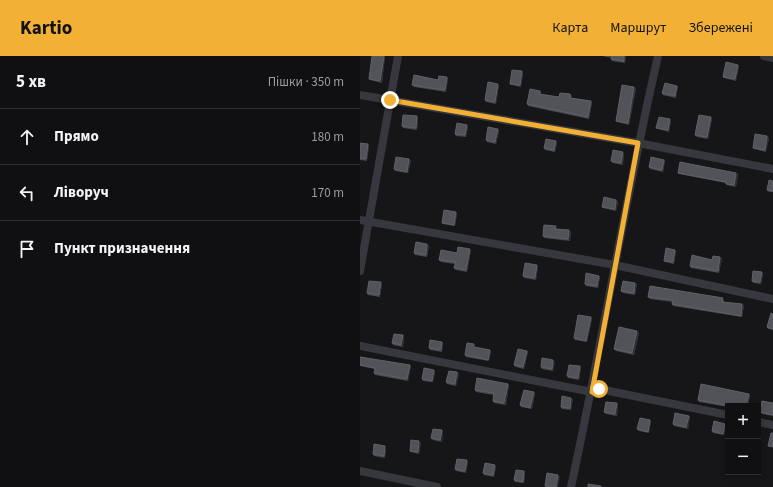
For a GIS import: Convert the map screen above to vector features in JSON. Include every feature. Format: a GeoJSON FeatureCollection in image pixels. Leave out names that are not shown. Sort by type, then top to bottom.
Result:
{"type":"FeatureCollection","features":[{"type":"Feature","properties":{"kind":"street"},"geometry":{"type":"LineString","coordinates":[[360,271],[398,56]]}},
{"type":"Feature","properties":{"kind":"street"},"geometry":{"type":"LineString","coordinates":[[571,487],[592,392],[638,143],[658,56]]}},
{"type":"Feature","properties":{"kind":"street"},"geometry":{"type":"LineString","coordinates":[[764,56],[773,58]]}},
{"type":"Feature","properties":{"kind":"street"},"geometry":{"type":"LineString","coordinates":[[360,95],[638,143],[773,169]]}},
{"type":"Feature","properties":{"kind":"street"},"geometry":{"type":"LineString","coordinates":[[360,220],[615,265],[773,299]]}},
{"type":"Feature","properties":{"kind":"street"},"geometry":{"type":"LineString","coordinates":[[360,346],[592,392],[599,389],[725,414]]}},
{"type":"Feature","properties":{"kind":"street"},"geometry":{"type":"LineString","coordinates":[[761,423],[773,425]]}},
{"type":"Feature","properties":{"kind":"street"},"geometry":{"type":"LineString","coordinates":[[360,471],[437,487]]}},
{"type":"Feature","properties":{"kind":"building"},"geometry":{"type":"Polygon","coordinates":[[[372,56],[384,56],[380,81],[369,79],[372,56]]]}},
{"type":"Feature","properties":{"kind":"building"},"geometry":{"type":"Polygon","coordinates":[[[612,56],[624,56],[624,61],[611,59],[612,56]]]}},
{"type":"Feature","properties":{"kind":"building"},"geometry":{"type":"Polygon","coordinates":[[[726,62],[738,65],[735,79],[723,77],[726,62]]]}},
{"type":"Feature","properties":{"kind":"building"},"geometry":{"type":"Polygon","coordinates":[[[512,70],[522,71],[520,85],[510,84],[512,70]]]}},
{"type":"Feature","properties":{"kind":"building"},"geometry":{"type":"Polygon","coordinates":[[[414,75],[438,80],[439,76],[447,77],[445,90],[412,85],[414,75]]]}},
{"type":"Feature","properties":{"kind":"building"},"geometry":{"type":"Polygon","coordinates":[[[488,82],[498,84],[495,102],[485,100],[488,82]]]}},
{"type":"Feature","properties":{"kind":"building"},"geometry":{"type":"Polygon","coordinates":[[[665,83],[677,86],[675,96],[662,93],[665,83]]]}},
{"type":"Feature","properties":{"kind":"building"},"geometry":{"type":"Polygon","coordinates":[[[622,85],[634,87],[628,123],[616,121],[622,85]]]}},
{"type":"Feature","properties":{"kind":"building"},"geometry":{"type":"Polygon","coordinates":[[[530,89],[540,91],[539,94],[559,97],[560,93],[570,94],[570,98],[591,101],[588,117],[527,104],[530,89]]]}},
{"type":"Feature","properties":{"kind":"building"},"geometry":{"type":"Polygon","coordinates":[[[403,115],[417,116],[416,128],[402,126],[403,115]]]}},
{"type":"Feature","properties":{"kind":"building"},"geometry":{"type":"Polygon","coordinates":[[[699,115],[711,117],[707,137],[695,135],[699,115]]]}},
{"type":"Feature","properties":{"kind":"building"},"geometry":{"type":"Polygon","coordinates":[[[659,117],[670,119],[668,130],[656,128],[659,117]]]}},
{"type":"Feature","properties":{"kind":"building"},"geometry":{"type":"Polygon","coordinates":[[[457,123],[467,125],[465,135],[455,134],[457,123]]]}},
{"type":"Feature","properties":{"kind":"building"},"geometry":{"type":"Polygon","coordinates":[[[488,127],[498,129],[495,142],[486,140],[488,127]]]}},
{"type":"Feature","properties":{"kind":"building"},"geometry":{"type":"Polygon","coordinates":[[[755,134],[767,136],[765,150],[753,148],[755,134]]]}},
{"type":"Feature","properties":{"kind":"building"},"geometry":{"type":"Polygon","coordinates":[[[546,139],[556,141],[554,150],[544,148],[546,139]]]}},
{"type":"Feature","properties":{"kind":"building"},"geometry":{"type":"Polygon","coordinates":[[[360,143],[368,144],[366,159],[360,158],[360,143]]]}},
{"type":"Feature","properties":{"kind":"building"},"geometry":{"type":"Polygon","coordinates":[[[613,150],[623,152],[621,163],[611,161],[613,150]]]}},
{"type":"Feature","properties":{"kind":"building"},"geometry":{"type":"Polygon","coordinates":[[[396,157],[409,159],[407,172],[394,169],[396,157]]]}},
{"type":"Feature","properties":{"kind":"building"},"geometry":{"type":"Polygon","coordinates":[[[651,157],[664,160],[662,170],[649,167],[651,157]]]}},
{"type":"Feature","properties":{"kind":"building"},"geometry":{"type":"Polygon","coordinates":[[[680,162],[736,173],[734,185],[726,184],[726,182],[678,173],[680,162]]]}},
{"type":"Feature","properties":{"kind":"building"},"geometry":{"type":"Polygon","coordinates":[[[769,180],[773,181],[773,191],[767,190],[769,180]]]}},
{"type":"Feature","properties":{"kind":"building"},"geometry":{"type":"Polygon","coordinates":[[[604,197],[616,200],[615,209],[602,207],[604,197]]]}},
{"type":"Feature","properties":{"kind":"building"},"geometry":{"type":"Polygon","coordinates":[[[444,210],[456,212],[454,225],[442,223],[444,210]]]}},
{"type":"Feature","properties":{"kind":"building"},"geometry":{"type":"Polygon","coordinates":[[[544,225],[556,226],[555,229],[569,230],[568,239],[543,236],[544,225]]]}},
{"type":"Feature","properties":{"kind":"building"},"geometry":{"type":"Polygon","coordinates":[[[416,242],[427,244],[426,255],[414,253],[416,242]]]}},
{"type":"Feature","properties":{"kind":"building"},"geometry":{"type":"Polygon","coordinates":[[[458,247],[470,249],[466,270],[454,268],[456,262],[439,260],[441,250],[457,253],[458,247]]]}},
{"type":"Feature","properties":{"kind":"building"},"geometry":{"type":"Polygon","coordinates":[[[666,248],[675,250],[673,262],[664,261],[666,248]]]}},
{"type":"Feature","properties":{"kind":"building"},"geometry":{"type":"Polygon","coordinates":[[[692,255],[712,260],[713,256],[720,257],[718,271],[690,266],[692,255]]]}},
{"type":"Feature","properties":{"kind":"building"},"geometry":{"type":"Polygon","coordinates":[[[525,263],[537,265],[535,278],[523,276],[525,263]]]}},
{"type":"Feature","properties":{"kind":"building"},"geometry":{"type":"Polygon","coordinates":[[[753,271],[762,272],[760,282],[752,281],[753,271]]]}},
{"type":"Feature","properties":{"kind":"building"},"geometry":{"type":"Polygon","coordinates":[[[586,273],[599,276],[597,286],[585,284],[586,273]]]}},
{"type":"Feature","properties":{"kind":"building"},"geometry":{"type":"Polygon","coordinates":[[[369,281],[381,282],[379,295],[367,293],[369,281]]]}},
{"type":"Feature","properties":{"kind":"building"},"geometry":{"type":"Polygon","coordinates":[[[623,281],[635,283],[634,293],[621,291],[623,281]]]}},
{"type":"Feature","properties":{"kind":"building"},"geometry":{"type":"Polygon","coordinates":[[[650,286],[723,298],[722,302],[742,304],[741,316],[672,304],[673,300],[648,297],[650,286]]]}},
{"type":"Feature","properties":{"kind":"building"},"geometry":{"type":"Polygon","coordinates":[[[771,313],[773,314],[773,329],[767,327],[771,313]]]}},
{"type":"Feature","properties":{"kind":"building"},"geometry":{"type":"Polygon","coordinates":[[[578,315],[591,317],[586,341],[574,338],[578,315]]]}},
{"type":"Feature","properties":{"kind":"building"},"geometry":{"type":"Polygon","coordinates":[[[619,327],[637,331],[632,353],[614,349],[619,327]]]}},
{"type":"Feature","properties":{"kind":"building"},"geometry":{"type":"Polygon","coordinates":[[[394,334],[403,335],[401,345],[392,343],[394,334]]]}},
{"type":"Feature","properties":{"kind":"building"},"geometry":{"type":"Polygon","coordinates":[[[430,340],[442,342],[441,350],[429,348],[430,340]]]}},
{"type":"Feature","properties":{"kind":"building"},"geometry":{"type":"Polygon","coordinates":[[[467,343],[474,344],[474,347],[490,350],[488,360],[465,355],[467,343]]]}},
{"type":"Feature","properties":{"kind":"building"},"geometry":{"type":"Polygon","coordinates":[[[518,349],[527,351],[523,367],[514,365],[518,349]]]}},
{"type":"Feature","properties":{"kind":"building"},"geometry":{"type":"Polygon","coordinates":[[[360,357],[410,365],[407,379],[374,373],[375,368],[360,365],[360,357]]]}},
{"type":"Feature","properties":{"kind":"building"},"geometry":{"type":"Polygon","coordinates":[[[542,358],[553,360],[552,369],[541,367],[542,358]]]}},
{"type":"Feature","properties":{"kind":"building"},"geometry":{"type":"Polygon","coordinates":[[[569,365],[580,366],[578,378],[567,376],[569,365]]]}},
{"type":"Feature","properties":{"kind":"building"},"geometry":{"type":"Polygon","coordinates":[[[424,368],[434,370],[432,381],[422,379],[424,368]]]}},
{"type":"Feature","properties":{"kind":"building"},"geometry":{"type":"Polygon","coordinates":[[[449,371],[457,372],[455,384],[446,382],[449,371]]]}},
{"type":"Feature","properties":{"kind":"building"},"geometry":{"type":"Polygon","coordinates":[[[477,378],[508,384],[504,403],[493,401],[494,393],[475,390],[477,378]]]}},
{"type":"Feature","properties":{"kind":"building"},"geometry":{"type":"Polygon","coordinates":[[[701,384],[749,394],[747,403],[725,403],[725,405],[698,400],[701,384]]]}},
{"type":"Feature","properties":{"kind":"building"},"geometry":{"type":"Polygon","coordinates":[[[524,390],[534,392],[530,408],[520,405],[524,390]]]}},
{"type":"Feature","properties":{"kind":"building"},"geometry":{"type":"Polygon","coordinates":[[[562,396],[571,398],[570,408],[561,407],[562,396]]]}},
{"type":"Feature","properties":{"kind":"building"},"geometry":{"type":"Polygon","coordinates":[[[762,401],[773,403],[773,415],[761,412],[762,401]]]}},
{"type":"Feature","properties":{"kind":"building"},"geometry":{"type":"Polygon","coordinates":[[[606,402],[617,403],[615,414],[604,412],[606,402]]]}},
{"type":"Feature","properties":{"kind":"building"},"geometry":{"type":"Polygon","coordinates":[[[675,413],[689,416],[686,427],[673,424],[675,413]]]}},
{"type":"Feature","properties":{"kind":"building"},"geometry":{"type":"Polygon","coordinates":[[[640,418],[650,420],[648,432],[637,429],[640,418]]]}},
{"type":"Feature","properties":{"kind":"building"},"geometry":{"type":"Polygon","coordinates":[[[714,421],[725,424],[723,434],[712,431],[714,421]]]}},
{"type":"Feature","properties":{"kind":"building"},"geometry":{"type":"Polygon","coordinates":[[[433,429],[442,430],[440,440],[431,438],[433,429]]]}},
{"type":"Feature","properties":{"kind":"building"},"geometry":{"type":"Polygon","coordinates":[[[771,433],[773,433],[773,447],[768,446],[771,433]]]}},
{"type":"Feature","properties":{"kind":"building"},"geometry":{"type":"Polygon","coordinates":[[[411,440],[419,441],[418,452],[410,451],[411,440]]]}},
{"type":"Feature","properties":{"kind":"building"},"geometry":{"type":"Polygon","coordinates":[[[374,444],[385,446],[384,456],[373,454],[374,444]]]}},
{"type":"Feature","properties":{"kind":"building"},"geometry":{"type":"Polygon","coordinates":[[[457,459],[467,460],[465,471],[455,469],[457,459]]]}},
{"type":"Feature","properties":{"kind":"building"},"geometry":{"type":"Polygon","coordinates":[[[485,463],[495,465],[493,475],[483,473],[485,463]]]}},
{"type":"Feature","properties":{"kind":"building"},"geometry":{"type":"Polygon","coordinates":[[[516,470],[524,471],[523,482],[514,480],[516,470]]]}},
{"type":"Feature","properties":{"kind":"building"},"geometry":{"type":"Polygon","coordinates":[[[547,473],[558,475],[556,487],[545,486],[547,473]]]}},
{"type":"Feature","properties":{"kind":"building"},"geometry":{"type":"Polygon","coordinates":[[[588,484],[601,486],[601,487],[588,487],[588,484]]]}},
{"type":"Feature","properties":{"kind":"route"},"geometry":{"type":"LineString","coordinates":[[390,100],[638,143],[592,392],[599,389]]}}]}
